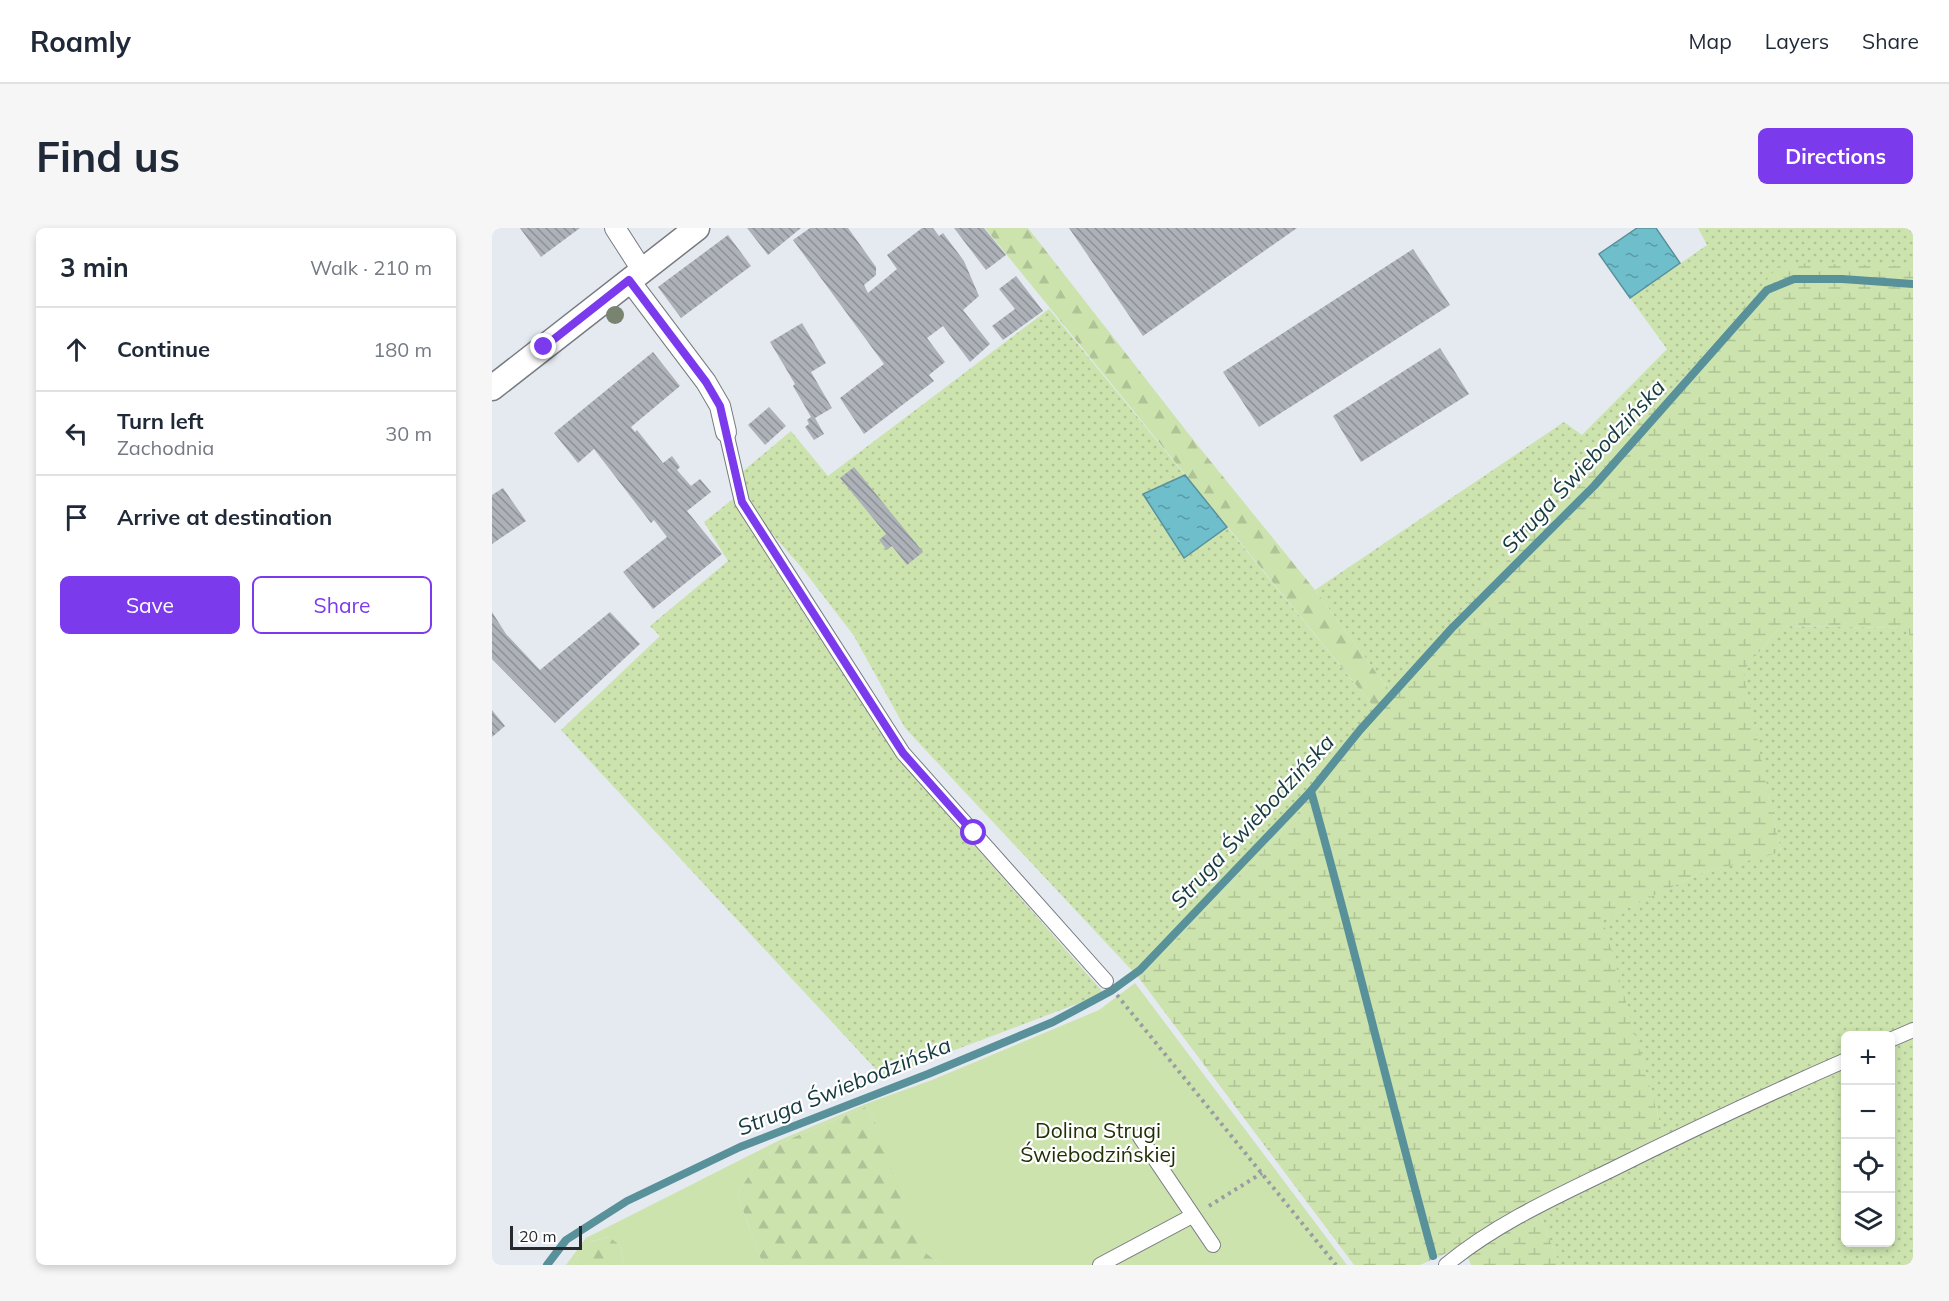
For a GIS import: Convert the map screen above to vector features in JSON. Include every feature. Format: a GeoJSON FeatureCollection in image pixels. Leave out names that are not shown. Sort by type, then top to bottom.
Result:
{"type":"FeatureCollection","features":[{"type":"Feature","properties":{"kind":"street"},"geometry":{"type":"LineString","coordinates":[[615,228],[636,275],[720,406],[742,502],[903,753],[1106,981]]}},
{"type":"Feature","properties":{"kind":"street"},"geometry":{"type":"LineString","coordinates":[[492,388],[697,228]]}},
{"type":"Feature","properties":{"kind":"street"},"geometry":{"type":"LineString","coordinates":[[1895,1038],[1913,1030]]}},
{"type":"Feature","properties":{"kind":"street"},"geometry":{"type":"LineString","coordinates":[[1446,1265],[1478,1240],[1575,1188],[1686,1133],[1841,1062]]}},
{"type":"Feature","properties":{"kind":"street"},"geometry":{"type":"LineString","coordinates":[[1140,1137],[1213,1245]]}},
{"type":"Feature","properties":{"kind":"street"},"geometry":{"type":"LineString","coordinates":[[1100,1265],[1192,1216]]}},
{"type":"Feature","properties":{"kind":"path"},"geometry":{"type":"LineString","coordinates":[[1119,998],[1336,1265]]}},
{"type":"Feature","properties":{"kind":"path"},"geometry":{"type":"LineString","coordinates":[[1192,1216],[1262,1173]]}},
{"type":"Feature","properties":{"kind":"green space"},"geometry":{"type":"Polygon","coordinates":[[[985,228],[1028,228],[1195,442],[1315,590],[1393,695],[1378,712],[985,228]]]}},
{"type":"Feature","properties":{"kind":"green space"},"geometry":{"type":"Polygon","coordinates":[[[1698,228],[1913,228],[1913,266],[1781,264],[1687,374],[1540,524],[1453,619],[1393,695],[1315,590],[1564,422],[1582,435],[1667,349],[1630,298],[1707,245],[1698,228]]]}},
{"type":"Feature","properties":{"kind":"green space"},"geometry":{"type":"Polygon","coordinates":[[[1781,263],[1913,266],[1913,656],[1908,628],[1781,626],[1743,671],[1781,852],[1699,874],[1603,920],[1664,1137],[1538,1211],[1560,1265],[1471,1265],[1463,1246],[1420,1265],[1354,1265],[1139,978],[1288,825],[1453,619],[1540,524],[1687,374],[1781,263]]]}},
{"type":"Feature","properties":{"kind":"green space"},"geometry":{"type":"Polygon","coordinates":[[[1049,309],[1185,475],[1144,494],[1184,557],[1227,527],[1378,712],[1288,825],[1139,978],[905,728],[854,636],[802,568],[767,528],[749,501],[742,472],[791,431],[828,476],[1049,309]]]}},
{"type":"Feature","properties":{"kind":"green space"},"geometry":{"type":"Polygon","coordinates":[[[733,499],[900,761],[1102,991],[1090,999],[883,1077],[561,730],[660,636],[650,626],[728,561],[704,522],[733,499]]]}},
{"type":"Feature","properties":{"kind":"green space"},"geometry":{"type":"Polygon","coordinates":[[[1781,626],[1908,628],[1913,656],[1913,1265],[1560,1265],[1538,1211],[1664,1137],[1602,920],[1699,874],[1781,851],[1742,672],[1781,626]]]}},
{"type":"Feature","properties":{"kind":"green space","name":"Dolina Strugi Świebodzińskiej"},"geometry":{"type":"Polygon","coordinates":[[[1135,983],[1347,1265],[942,1265],[927,1254],[912,1228],[874,1119],[865,1107],[780,1143],[753,1169],[737,1194],[763,1265],[624,1265],[620,1245],[609,1237],[588,1242],[571,1265],[566,1265],[586,1238],[780,1140],[1099,1010],[1135,983]]]}},
{"type":"Feature","properties":{"kind":"green space"},"geometry":{"type":"Polygon","coordinates":[[[865,1107],[874,1119],[927,1254],[942,1265],[763,1265],[737,1194],[753,1169],[780,1143],[865,1107]]]}},
{"type":"Feature","properties":{"kind":"green space"},"geometry":{"type":"Polygon","coordinates":[[[610,1237],[620,1245],[624,1265],[571,1265],[588,1242],[610,1237]]]}},
{"type":"Feature","properties":{"kind":"water"},"geometry":{"type":"Polygon","coordinates":[[[1637,228],[1656,228],[1680,263],[1630,298],[1599,254],[1637,228]]]}},
{"type":"Feature","properties":{"kind":"water"},"geometry":{"type":"Polygon","coordinates":[[[1185,475],[1227,527],[1184,558],[1143,494],[1185,475]]]}},
{"type":"Feature","properties":{"kind":"building"},"geometry":{"type":"Polygon","coordinates":[[[520,228],[580,228],[541,257],[520,228]]]}},
{"type":"Feature","properties":{"kind":"building"},"geometry":{"type":"Polygon","coordinates":[[[747,228],[801,228],[768,255],[747,228]]]}},
{"type":"Feature","properties":{"kind":"building"},"geometry":{"type":"Polygon","coordinates":[[[810,228],[848,228],[876,267],[876,275],[864,285],[868,293],[897,269],[887,255],[922,228],[933,228],[939,236],[943,233],[964,261],[979,296],[963,310],[990,344],[970,362],[943,326],[927,338],[945,362],[929,375],[934,381],[864,434],[840,398],[884,364],[793,240],[810,228]]]}},
{"type":"Feature","properties":{"kind":"building"},"geometry":{"type":"Polygon","coordinates":[[[954,228],[984,228],[1006,255],[986,270],[954,228]]]}},
{"type":"Feature","properties":{"kind":"building"},"geometry":{"type":"Polygon","coordinates":[[[1069,228],[1297,228],[1143,336],[1069,228]]]}},
{"type":"Feature","properties":{"kind":"building"},"geometry":{"type":"Polygon","coordinates":[[[728,235],[751,266],[681,318],[658,287],[728,235]]]}},
{"type":"Feature","properties":{"kind":"building"},"geometry":{"type":"Polygon","coordinates":[[[1413,249],[1450,305],[1259,427],[1223,372],[1413,249]]]}},
{"type":"Feature","properties":{"kind":"building"},"geometry":{"type":"Polygon","coordinates":[[[1016,276],[1043,311],[1003,340],[992,326],[1015,309],[999,289],[1016,276]]]}},
{"type":"Feature","properties":{"kind":"building"},"geometry":{"type":"Polygon","coordinates":[[[802,323],[826,363],[811,372],[832,408],[815,418],[824,434],[814,440],[805,427],[809,424],[807,420],[811,417],[770,342],[802,323]]]}},
{"type":"Feature","properties":{"kind":"building"},"geometry":{"type":"Polygon","coordinates":[[[1440,348],[1469,394],[1361,462],[1333,416],[1440,348]]]}},
{"type":"Feature","properties":{"kind":"building"},"geometry":{"type":"Polygon","coordinates":[[[653,352],[680,386],[631,427],[635,432],[637,430],[663,463],[672,456],[680,467],[677,470],[691,486],[700,479],[711,492],[687,511],[722,554],[653,609],[623,572],[667,537],[654,520],[651,523],[594,449],[578,463],[554,433],[653,352]]]}},
{"type":"Feature","properties":{"kind":"building"},"geometry":{"type":"Polygon","coordinates":[[[769,407],[786,426],[765,445],[748,425],[769,407]]]}},
{"type":"Feature","properties":{"kind":"building"},"geometry":{"type":"Polygon","coordinates":[[[854,467],[923,552],[907,565],[892,546],[887,550],[879,540],[886,534],[840,478],[854,467]]]}},
{"type":"Feature","properties":{"kind":"building"},"geometry":{"type":"Polygon","coordinates":[[[503,488],[526,521],[492,544],[492,495],[503,488]]]}},
{"type":"Feature","properties":{"kind":"building"},"geometry":{"type":"Polygon","coordinates":[[[492,612],[506,634],[540,670],[610,612],[640,644],[555,723],[492,659],[492,612]]]}},
{"type":"Feature","properties":{"kind":"building"},"geometry":{"type":"Polygon","coordinates":[[[492,710],[505,726],[492,737],[492,710]]]}},
{"type":"Feature","properties":{"kind":"waterway","name":"Struga Świebodzińska"},"geometry":{"type":"LineString","coordinates":[[547,1265],[566,1240],[627,1201],[740,1147],[928,1074],[1053,1022],[1111,991],[1140,970],[1311,791],[1360,730],[1452,628],[1594,486],[1767,290],[1794,279],[1842,279],[1913,284]]}},
{"type":"Feature","properties":{"kind":"waterway"},"geometry":{"type":"LineString","coordinates":[[1311,791],[1433,1256]]}},
{"type":"Feature","properties":{"kind":"route"},"geometry":{"type":"LineString","coordinates":[[544,347],[629,280],[706,382],[720,406],[742,502],[903,753],[974,833]]}}]}
